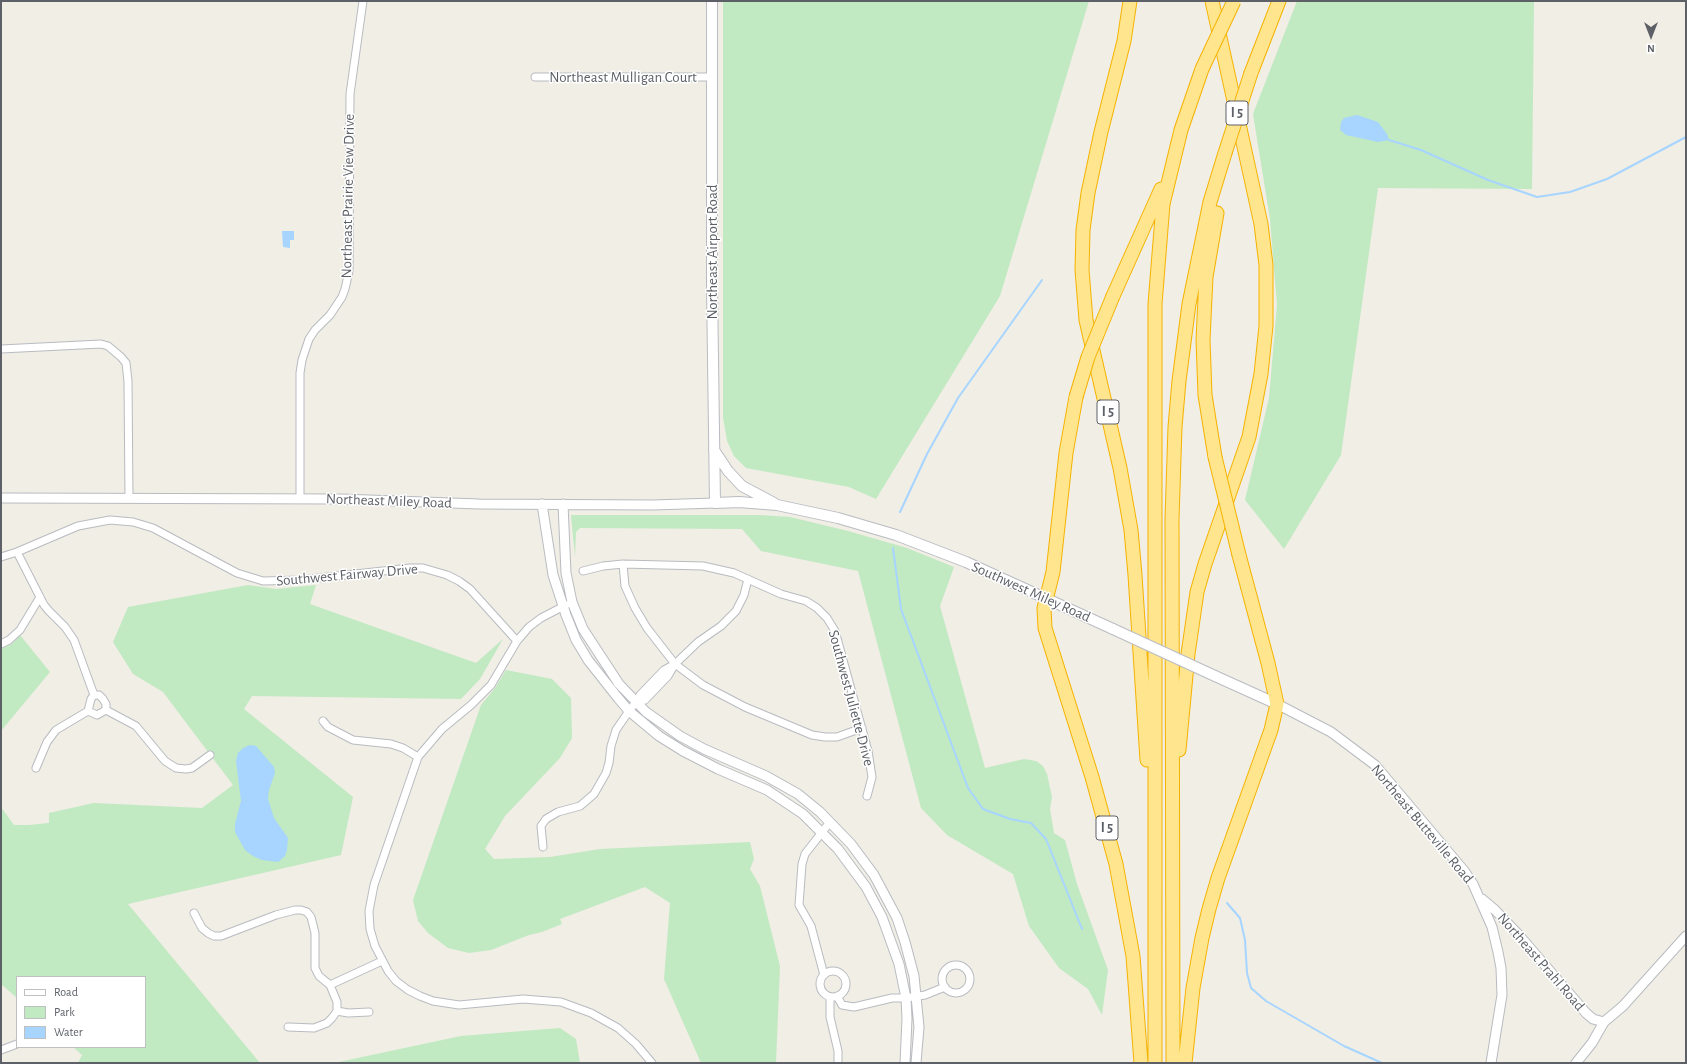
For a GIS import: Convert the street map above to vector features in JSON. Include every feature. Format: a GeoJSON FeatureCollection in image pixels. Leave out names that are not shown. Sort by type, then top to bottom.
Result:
{"type":"FeatureCollection","features":[{"type":"Feature","properties":{"kind":"highway","name":"I 5"},"geometry":{"type":"LineString","coordinates":[[1130,1],[1124,41],[1090,179],[1083,230],[1082,270],[1086,320],[1120,468],[1131,530],[1139,631],[1145,739],[1155,829]]}},
{"type":"Feature","properties":{"kind":"highway","name":"I 5"},"geometry":{"type":"LineString","coordinates":[[1172,801],[1180,743],[1188,654],[1195,605],[1205,564],[1249,437],[1261,374],[1266,326],[1266,265],[1261,224],[1212,1]]}},
{"type":"Feature","properties":{"kind":"highway","name":"I 5"},"geometry":{"type":"LineString","coordinates":[[1155,1063],[1155,304],[1163,204],[1174,156],[1187,110],[1202,68],[1234,1]]}},
{"type":"Feature","properties":{"kind":"highway","name":"I 5"},"geometry":{"type":"LineString","coordinates":[[1172,1063],[1172,519],[1179,381],[1190,304],[1210,202],[1251,73],[1279,1]]}},
{"type":"Feature","properties":{"kind":"highway","name":"I 5"},"geometry":{"type":"LineString","coordinates":[[1141,1063],[1132,956],[1123,895],[1098,798],[1047,638],[1044,617],[1046,599],[1053,572],[1066,453],[1076,397],[1088,357],[1113,296],[1153,209],[1174,156]]}},
{"type":"Feature","properties":{"kind":"highway","name":"I 5"},"geometry":{"type":"LineString","coordinates":[[1185,1063],[1193,988],[1209,909],[1225,856],[1271,730],[1277,704],[1268,663],[1215,457],[1205,395],[1203,340],[1206,277],[1218,206],[1218,176]]}},
{"type":"Feature","properties":{"kind":"main road","name":"Northeast Airport Road"},"geometry":{"type":"LineString","coordinates":[[712,1],[713,448],[715,503]]}},
{"type":"Feature","properties":{"kind":"main road"},"geometry":{"type":"LineString","coordinates":[[713,448],[728,471],[738,482],[777,505]]}},
{"type":"Feature","properties":{"kind":"main road","name":"Northeast Miley Road"},"geometry":{"type":"LineString","coordinates":[[715,503],[739,502],[777,505]]}},
{"type":"Feature","properties":{"kind":"main road","name":"Southwest Miley Road"},"geometry":{"type":"LineString","coordinates":[[777,505],[826,515],[896,535],[957,559],[1277,704]]}},
{"type":"Feature","properties":{"kind":"street","name":"Northeast Prairie View Drive"},"geometry":{"type":"LineString","coordinates":[[300,498],[300,373],[302,360],[309,339],[336,307],[342,297],[348,281],[350,94],[363,1]]}},
{"type":"Feature","properties":{"kind":"street","name":"Northeast Mulligan Court"},"geometry":{"type":"LineString","coordinates":[[535,77],[711,77]]}},
{"type":"Feature","properties":{"kind":"street"},"geometry":{"type":"LineString","coordinates":[[1,349],[96,344],[108,346],[122,357],[126,364],[128,381],[129,498]]}},
{"type":"Feature","properties":{"kind":"street","name":"Northeast Miley Road"},"geometry":{"type":"LineString","coordinates":[[1,498],[300,498],[368,499],[464,504],[653,506],[715,503]]}},
{"type":"Feature","properties":{"kind":"street"},"geometry":{"type":"LineString","coordinates":[[542,504],[554,575],[563,607],[576,640],[588,660],[606,684],[629,711],[659,736],[682,751],[718,769],[755,784],[779,797],[803,814],[822,832],[844,857],[862,881],[882,917],[899,964],[906,998],[907,1037],[905,1063]]}},
{"type":"Feature","properties":{"kind":"street"},"geometry":{"type":"LineString","coordinates":[[563,504],[566,573],[572,602],[583,629],[619,684],[636,702],[680,736],[704,749],[766,776],[798,794],[830,822],[860,856],[874,875],[890,903],[905,942],[914,976],[919,1027],[916,1063]]}},
{"type":"Feature","properties":{"kind":"street","name":"Southwest Fairway Drive"},"geometry":{"type":"LineString","coordinates":[[1,557],[17,552],[78,526],[103,521],[122,520],[153,528],[237,573],[263,581],[302,580],[410,568],[435,570],[459,581],[470,589],[517,641]]}},
{"type":"Feature","properties":{"kind":"street"},"geometry":{"type":"LineString","coordinates":[[17,552],[40,597],[49,611],[65,627],[74,640],[94,695]]}},
{"type":"Feature","properties":{"kind":"street"},"geometry":{"type":"LineString","coordinates":[[622,564],[625,586],[634,608],[651,634],[675,664],[686,673],[714,692],[745,707],[812,735],[837,737],[862,728]]}},
{"type":"Feature","properties":{"kind":"street","name":"Southwest Juliette Drive"},"geometry":{"type":"LineString","coordinates":[[583,571],[603,566],[622,564],[703,566],[721,569],[781,594],[812,604],[828,618],[835,631],[868,751],[871,768],[870,786],[867,796]]}},
{"type":"Feature","properties":{"kind":"street"},"geometry":{"type":"LineString","coordinates":[[543,848],[541,826],[546,819],[558,812],[580,806],[589,799],[602,780],[609,763],[613,738],[640,695],[664,670],[675,664],[698,642],[721,626],[736,611],[744,595],[748,579]]}},
{"type":"Feature","properties":{"kind":"street"},"geometry":{"type":"LineString","coordinates":[[1,644],[9,640],[20,630],[40,597]]}},
{"type":"Feature","properties":{"kind":"street"},"geometry":{"type":"LineString","coordinates":[[572,602],[535,622],[517,641],[491,685],[470,706],[442,729],[418,758],[401,803],[370,902],[370,929],[382,961],[388,970],[402,985],[414,993],[433,1001],[459,1005],[535,999],[561,1002],[591,1013],[618,1028],[636,1044],[652,1063]]}},
{"type":"Feature","properties":{"kind":"street"},"geometry":{"type":"LineString","coordinates":[[94,695],[99,695],[103,699],[106,704],[106,710]]}},
{"type":"Feature","properties":{"kind":"street"},"geometry":{"type":"LineString","coordinates":[[36,768],[51,735],[62,726],[88,711],[91,699],[94,695]]}},
{"type":"Feature","properties":{"kind":"street","name":"Northeast Butteville Road"},"geometry":{"type":"LineString","coordinates":[[1277,704],[1331,732],[1375,765],[1465,872],[1480,898],[1492,927],[1498,952],[1502,983],[1499,1021],[1491,1063]]}},
{"type":"Feature","properties":{"kind":"street"},"geometry":{"type":"LineString","coordinates":[[88,711],[97,715],[106,710]]}},
{"type":"Feature","properties":{"kind":"street"},"geometry":{"type":"LineString","coordinates":[[106,710],[136,726],[165,761],[176,768],[192,768],[210,756]]}},
{"type":"Feature","properties":{"kind":"street"},"geometry":{"type":"LineString","coordinates":[[323,721],[334,731],[352,740],[397,746],[418,758]]}},
{"type":"Feature","properties":{"kind":"street"},"geometry":{"type":"LineString","coordinates":[[824,975],[813,933],[799,905],[802,864],[805,854],[830,822]]}},
{"type":"Feature","properties":{"kind":"street","name":"Northeast Prahl Road"},"geometry":{"type":"LineString","coordinates":[[1480,898],[1495,910],[1518,934],[1586,1014],[1592,1019],[1604,1022]]}},
{"type":"Feature","properties":{"kind":"street"},"geometry":{"type":"LineString","coordinates":[[194,913],[200,925],[208,933],[214,936],[221,936],[276,915],[295,910],[307,912],[311,917],[315,933],[315,968],[319,976],[330,985],[337,1002],[336,1011],[332,1018],[321,1026],[308,1029],[288,1027]]}},
{"type":"Feature","properties":{"kind":"street"},"geometry":{"type":"LineString","coordinates":[[1576,1063],[1592,1043],[1604,1022],[1623,1006],[1686,936]]}},
{"type":"Feature","properties":{"kind":"street"},"geometry":{"type":"LineString","coordinates":[[330,985],[382,961]]}},
{"type":"Feature","properties":{"kind":"street"},"geometry":{"type":"LineString","coordinates":[[838,1063],[838,1051],[830,1017],[834,997],[845,989],[845,978],[837,971],[830,971],[824,975],[820,985],[822,991],[834,997],[842,1005],[854,1007],[892,998],[906,998],[925,995],[945,988]]}},
{"type":"Feature","properties":{"kind":"street"},"geometry":{"type":"LineString","coordinates":[[336,1011],[348,1013],[369,1012]]}},
{"type":"Feature","properties":{"kind":"street"},"geometry":{"type":"LineString","coordinates":[[1,1050],[16,1044]]}},
{"type":"Feature","properties":{"kind":"green space"},"geometry":{"type":"Polygon","coordinates":[[[723,1],[1089,1],[1000,296],[876,499],[849,487],[746,468],[734,456],[727,441],[723,417],[723,1]]]}},
{"type":"Feature","properties":{"kind":"green space"},"geometry":{"type":"Polygon","coordinates":[[[1297,1],[1534,1],[1532,189],[1378,188],[1341,455],[1284,549],[1245,500],[1269,398],[1277,305],[1270,219],[1253,114],[1297,1]]]}},
{"type":"Feature","properties":{"kind":"green space"},"geometry":{"type":"Polygon","coordinates":[[[571,515],[760,515],[790,517],[848,531],[907,548],[954,567],[940,606],[985,768],[1024,759],[1036,761],[1043,766],[1047,774],[1052,797],[1050,809],[1054,833],[1065,840],[1077,884],[1108,970],[1102,1015],[1088,989],[1059,968],[1029,926],[1013,874],[947,835],[921,808],[858,571],[761,551],[742,529],[580,528],[576,532],[575,557],[571,515]]]}},
{"type":"Feature","properties":{"kind":"green space"},"geometry":{"type":"Polygon","coordinates":[[[248,585],[276,589],[316,585],[310,604],[476,663],[503,639],[480,679],[461,699],[252,696],[244,709],[353,797],[341,855],[128,904],[260,1063],[78,1063],[82,1055],[74,1048],[146,1048],[146,976],[16,976],[16,997],[1,984],[1,807],[14,825],[29,825],[49,823],[49,813],[94,803],[202,808],[233,785],[163,692],[133,674],[113,642],[128,607],[248,585]]]}},
{"type":"Feature","properties":{"kind":"green space"},"geometry":{"type":"Polygon","coordinates":[[[20,635],[50,672],[1,731],[1,649],[13,643],[20,635]]]}},
{"type":"Feature","properties":{"kind":"green space"},"geometry":{"type":"Polygon","coordinates":[[[506,670],[552,679],[571,698],[572,738],[560,758],[505,816],[485,849],[494,859],[550,857],[600,849],[750,842],[754,859],[750,869],[760,886],[780,966],[776,1063],[701,1063],[664,979],[670,903],[645,887],[560,919],[562,924],[491,950],[469,953],[448,948],[428,933],[418,921],[413,900],[481,705],[495,688],[506,670]]]}},
{"type":"Feature","properties":{"kind":"green space"},"geometry":{"type":"Polygon","coordinates":[[[560,1028],[576,1039],[580,1063],[334,1063],[461,1036],[560,1028]]]}},
{"type":"Feature","properties":{"kind":"water"},"geometry":{"type":"Polygon","coordinates":[[[1357,115],[1378,122],[1387,134],[1389,140],[1378,142],[1346,135],[1340,130],[1341,122],[1344,118],[1357,115]]]}},
{"type":"Feature","properties":{"kind":"water"},"geometry":{"type":"Polygon","coordinates":[[[282,231],[294,231],[294,240],[290,240],[290,248],[283,247],[282,231]]]}},
{"type":"Feature","properties":{"kind":"water"},"geometry":{"type":"Polygon","coordinates":[[[250,745],[256,746],[274,767],[275,773],[269,790],[268,799],[274,818],[288,838],[285,856],[278,862],[262,860],[253,856],[245,850],[235,832],[235,824],[241,801],[236,761],[238,753],[243,748],[250,745]]]}},
{"type":"Feature","properties":{"kind":"waterway"},"geometry":{"type":"LineString","coordinates":[[1389,140],[1421,150],[1488,180],[1537,197],[1570,192],[1607,179],[1686,137]]}},
{"type":"Feature","properties":{"kind":"waterway"},"geometry":{"type":"LineString","coordinates":[[900,512],[927,454],[958,398],[1042,280]]}},
{"type":"Feature","properties":{"kind":"waterway"},"geometry":{"type":"LineString","coordinates":[[893,548],[901,609],[968,788],[983,809],[1010,819],[1031,823],[1046,839],[1082,929]]}},
{"type":"Feature","properties":{"kind":"waterway"},"geometry":{"type":"LineString","coordinates":[[1227,903],[1240,918],[1245,940],[1247,973],[1251,988],[1266,1001],[1344,1046],[1382,1063]]}}]}
